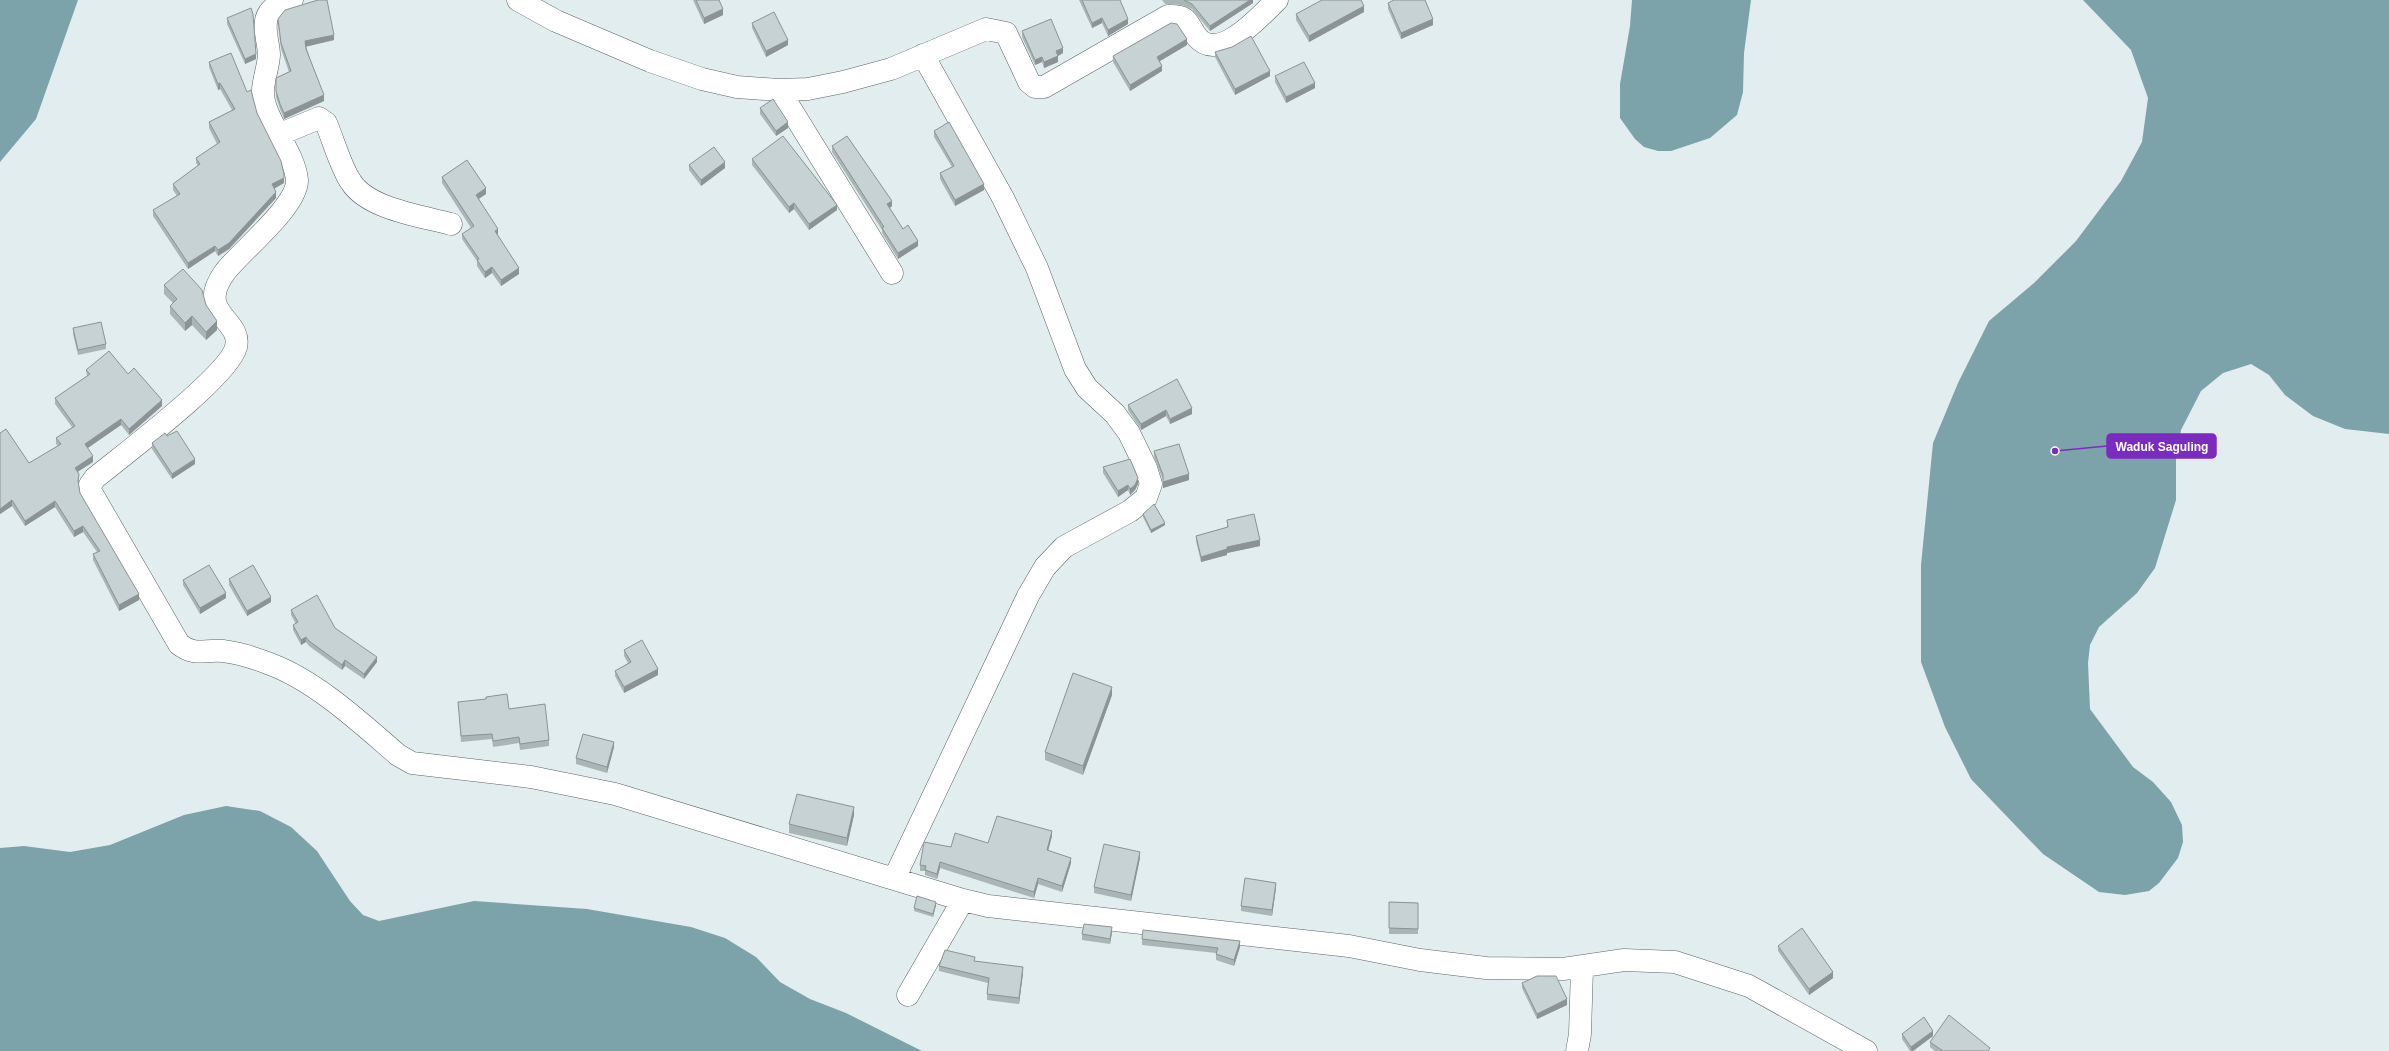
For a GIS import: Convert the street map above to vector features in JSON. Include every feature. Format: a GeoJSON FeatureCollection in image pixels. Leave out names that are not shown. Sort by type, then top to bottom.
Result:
{"type":"FeatureCollection","features":[{"type":"Feature","properties":{"kind":"street"},"geometry":{"type":"LineString","coordinates":[[292,0],[278,5],[269,13],[265,25],[269,54],[263,88],[264,104],[293,166],[297,181],[293,195],[263,233],[225,272],[215,291],[214,302],[237,339],[236,348],[205,387],[95,478],[90,484],[91,492],[179,644],[192,652],[222,651],[242,654],[271,664],[316,689],[398,755],[412,763],[531,777],[615,794],[963,900],[988,906],[1349,946],[1420,960],[1486,968],[1582,968],[1624,960],[1676,962],[1749,986],[1866,1051]]}},
{"type":"Feature","properties":{"kind":"street"},"geometry":{"type":"LineString","coordinates":[[518,0],[556,21],[650,61],[702,79],[737,87],[779,90],[808,89],[843,82],[891,69],[986,29],[1006,33],[1011,40],[1029,82],[1035,87],[1044,87],[1168,16],[1179,16],[1188,20],[1198,38],[1207,45],[1217,46],[1234,38],[1277,0]]}},
{"type":"Feature","properties":{"kind":"street"},"geometry":{"type":"LineString","coordinates":[[894,879],[1028,596],[1045,566],[1064,547],[1130,511],[1146,498],[1151,484],[1146,468],[1129,432],[1115,414],[1087,388],[1075,368],[1037,268],[1003,198],[923,56]]}},
{"type":"Feature","properties":{"kind":"street"},"geometry":{"type":"LineString","coordinates":[[779,90],[892,273]]}},
{"type":"Feature","properties":{"kind":"street"},"geometry":{"type":"LineString","coordinates":[[278,135],[320,118],[326,123],[350,182],[361,193],[383,205],[450,224]]}},
{"type":"Feature","properties":{"kind":"street"},"geometry":{"type":"LineString","coordinates":[[908,995],[963,900]]}},
{"type":"Feature","properties":{"kind":"street"},"geometry":{"type":"LineString","coordinates":[[1577,1051],[1580,1034],[1582,968]]}},
{"type":"Feature","properties":{"kind":"water"},"geometry":{"type":"Polygon","coordinates":[[[0,0],[78,0],[36,119],[0,162],[0,0]]]}},
{"type":"Feature","properties":{"kind":"water"},"geometry":{"type":"Polygon","coordinates":[[[1632,0],[1751,0],[1744,53],[1743,92],[1737,115],[1710,138],[1671,151],[1658,151],[1644,147],[1635,139],[1620,118],[1620,84],[1630,26],[1632,0]]]}},
{"type":"Feature","properties":{"kind":"water"},"geometry":{"type":"Polygon","coordinates":[[[2083,0],[2389,0],[2389,434],[2345,429],[2313,416],[2285,395],[2269,375],[2251,364],[2223,373],[2201,391],[2181,430],[2176,458],[2176,500],[2155,568],[2137,593],[2099,627],[2090,645],[2088,663],[2090,709],[2133,767],[2153,782],[2171,802],[2182,825],[2183,842],[2178,858],[2159,883],[2149,891],[2125,895],[2099,892],[2043,854],[1971,779],[1945,727],[1921,662],[1921,565],[1933,443],[1958,383],[1989,321],[2034,283],[2076,241],[2121,181],[2142,142],[2148,98],[2131,50],[2083,0]]]}},
{"type":"Feature","properties":{"kind":"water"},"geometry":{"type":"Polygon","coordinates":[[[226,806],[260,811],[291,827],[317,851],[350,901],[363,915],[379,921],[474,901],[587,909],[691,927],[725,938],[756,957],[780,982],[810,999],[846,1013],[922,1051],[0,1051],[0,848],[24,846],[70,852],[110,845],[184,815],[226,806]]]}},
{"type":"Feature","properties":{"kind":"building"},"geometry":{"type":"Polygon","coordinates":[[[318,0],[327,0],[334,35],[305,41],[306,49],[324,95],[284,113],[276,91],[276,78],[291,71],[281,43],[278,19],[285,10],[318,0]]]}},
{"type":"Feature","properties":{"kind":"building"},"geometry":{"type":"Polygon","coordinates":[[[696,0],[719,0],[723,9],[704,18],[696,0]]]}},
{"type":"Feature","properties":{"kind":"building"},"geometry":{"type":"Polygon","coordinates":[[[1082,0],[1120,0],[1128,19],[1108,30],[1102,18],[1092,23],[1082,0]]]}},
{"type":"Feature","properties":{"kind":"building"},"geometry":{"type":"Polygon","coordinates":[[[1184,0],[1250,0],[1210,26],[1192,4],[1184,0]]]}},
{"type":"Feature","properties":{"kind":"building"},"geometry":{"type":"Polygon","coordinates":[[[1322,0],[1361,0],[1364,6],[1309,36],[1296,14],[1322,0]]]}},
{"type":"Feature","properties":{"kind":"building"},"geometry":{"type":"Polygon","coordinates":[[[1394,0],[1425,0],[1433,19],[1401,33],[1388,3],[1394,0]]]}},
{"type":"Feature","properties":{"kind":"building"},"geometry":{"type":"Polygon","coordinates":[[[251,8],[253,14],[256,54],[245,59],[227,18],[251,8]]]}},
{"type":"Feature","properties":{"kind":"building"},"geometry":{"type":"Polygon","coordinates":[[[774,12],[788,40],[766,51],[752,23],[774,12]]]}},
{"type":"Feature","properties":{"kind":"building"},"geometry":{"type":"Polygon","coordinates":[[[1051,19],[1063,48],[1056,51],[1058,56],[1044,62],[1042,57],[1035,60],[1022,31],[1051,19]]]}},
{"type":"Feature","properties":{"kind":"building"},"geometry":{"type":"Polygon","coordinates":[[[1171,23],[1177,24],[1187,39],[1157,57],[1162,66],[1130,85],[1113,56],[1171,23]]]}},
{"type":"Feature","properties":{"kind":"building"},"geometry":{"type":"Polygon","coordinates":[[[1251,36],[1270,71],[1235,89],[1215,52],[1232,47],[1251,36]]]}},
{"type":"Feature","properties":{"kind":"building"},"geometry":{"type":"Polygon","coordinates":[[[231,53],[247,92],[251,90],[257,113],[281,161],[284,178],[272,184],[276,192],[229,243],[218,250],[215,246],[188,263],[153,210],[180,194],[173,184],[200,164],[196,158],[220,142],[209,122],[235,109],[220,83],[218,84],[209,62],[231,53]]]}},
{"type":"Feature","properties":{"kind":"building"},"geometry":{"type":"Polygon","coordinates":[[[1304,62],[1315,83],[1286,97],[1275,76],[1304,62]]]}},
{"type":"Feature","properties":{"kind":"building"},"geometry":{"type":"Polygon","coordinates":[[[773,99],[788,122],[776,131],[760,108],[773,99]]]}},
{"type":"Feature","properties":{"kind":"building"},"geometry":{"type":"Polygon","coordinates":[[[949,122],[984,184],[955,200],[940,173],[954,166],[934,131],[949,122]]]}},
{"type":"Feature","properties":{"kind":"building"},"geometry":{"type":"Polygon","coordinates":[[[783,136],[837,205],[809,224],[794,203],[789,207],[752,159],[783,136]]]}},
{"type":"Feature","properties":{"kind":"building"},"geometry":{"type":"Polygon","coordinates":[[[847,136],[892,201],[887,204],[903,229],[908,225],[918,241],[898,253],[882,228],[884,227],[832,146],[847,136]]]}},
{"type":"Feature","properties":{"kind":"building"},"geometry":{"type":"Polygon","coordinates":[[[714,147],[725,162],[701,180],[689,165],[714,147]]]}},
{"type":"Feature","properties":{"kind":"building"},"geometry":{"type":"Polygon","coordinates":[[[467,160],[486,188],[476,195],[498,229],[495,231],[519,268],[501,280],[492,267],[485,272],[477,260],[479,259],[462,234],[474,226],[442,177],[467,160]]]}},
{"type":"Feature","properties":{"kind":"building"},"geometry":{"type":"Polygon","coordinates":[[[183,269],[202,290],[206,305],[217,321],[206,332],[192,316],[185,323],[170,306],[177,299],[164,285],[183,269]]]}},
{"type":"Feature","properties":{"kind":"building"},"geometry":{"type":"Polygon","coordinates":[[[101,322],[106,344],[78,350],[73,328],[101,322]]]}},
{"type":"Feature","properties":{"kind":"building"},"geometry":{"type":"Polygon","coordinates":[[[109,351],[128,374],[134,368],[162,400],[129,429],[121,419],[85,444],[93,456],[75,468],[79,474],[78,481],[80,493],[139,594],[119,605],[93,554],[100,551],[83,526],[74,531],[55,501],[25,521],[12,500],[0,509],[0,433],[6,429],[29,463],[61,444],[56,438],[75,426],[55,398],[90,374],[86,370],[109,351]]]}},
{"type":"Feature","properties":{"kind":"building"},"geometry":{"type":"Polygon","coordinates":[[[1177,379],[1192,408],[1170,419],[1166,410],[1141,424],[1128,405],[1177,379]]]}},
{"type":"Feature","properties":{"kind":"building"},"geometry":{"type":"Polygon","coordinates":[[[177,431],[195,459],[172,474],[152,443],[165,433],[167,436],[177,431]]]}},
{"type":"Feature","properties":{"kind":"building"},"geometry":{"type":"Polygon","coordinates":[[[1179,444],[1189,474],[1163,482],[1163,475],[1154,451],[1179,444]]]}},
{"type":"Feature","properties":{"kind":"building"},"geometry":{"type":"Polygon","coordinates":[[[1130,459],[1138,478],[1135,485],[1130,489],[1128,485],[1118,491],[1103,467],[1130,459]]]}},
{"type":"Feature","properties":{"kind":"building"},"geometry":{"type":"Polygon","coordinates":[[[1154,504],[1165,523],[1151,530],[1143,514],[1154,504]]]}},
{"type":"Feature","properties":{"kind":"building"},"geometry":{"type":"Polygon","coordinates":[[[1254,514],[1260,540],[1227,547],[1227,549],[1201,557],[1196,536],[1228,527],[1227,520],[1254,514]]]}},
{"type":"Feature","properties":{"kind":"building"},"geometry":{"type":"Polygon","coordinates":[[[209,565],[226,593],[200,608],[183,580],[209,565]]]}},
{"type":"Feature","properties":{"kind":"building"},"geometry":{"type":"Polygon","coordinates":[[[253,565],[271,597],[247,611],[229,579],[253,565]]]}},
{"type":"Feature","properties":{"kind":"building"},"geometry":{"type":"Polygon","coordinates":[[[317,595],[335,628],[377,657],[364,674],[345,660],[342,665],[309,641],[306,637],[301,640],[293,625],[298,622],[291,610],[317,595]]]}},
{"type":"Feature","properties":{"kind":"building"},"geometry":{"type":"Polygon","coordinates":[[[642,640],[658,669],[624,687],[615,671],[631,662],[624,650],[642,640]]]}},
{"type":"Feature","properties":{"kind":"building"},"geometry":{"type":"Polygon","coordinates":[[[1073,673],[1112,687],[1083,766],[1045,752],[1073,673]]]}},
{"type":"Feature","properties":{"kind":"building"},"geometry":{"type":"Polygon","coordinates":[[[507,694],[509,709],[545,704],[549,740],[520,744],[519,737],[493,741],[492,734],[461,736],[458,702],[486,699],[486,697],[507,694]]]}},
{"type":"Feature","properties":{"kind":"building"},"geometry":{"type":"Polygon","coordinates":[[[583,734],[614,742],[607,767],[576,758],[583,734]]]}},
{"type":"Feature","properties":{"kind":"building"},"geometry":{"type":"Polygon","coordinates":[[[797,794],[854,807],[847,838],[789,824],[797,794]]]}},
{"type":"Feature","properties":{"kind":"building"},"geometry":{"type":"Polygon","coordinates":[[[997,816],[1052,831],[1047,850],[1071,858],[1062,886],[1038,878],[1034,892],[940,862],[937,874],[925,870],[926,866],[920,865],[924,842],[951,847],[955,833],[988,843],[997,816]]]}},
{"type":"Feature","properties":{"kind":"building"},"geometry":{"type":"Polygon","coordinates":[[[1104,844],[1140,852],[1131,895],[1094,887],[1104,844]]]}},
{"type":"Feature","properties":{"kind":"building"},"geometry":{"type":"Polygon","coordinates":[[[1245,878],[1276,883],[1272,910],[1241,906],[1245,878]]]}},
{"type":"Feature","properties":{"kind":"building"},"geometry":{"type":"Polygon","coordinates":[[[917,896],[936,902],[933,914],[914,908],[917,896]]]}},
{"type":"Feature","properties":{"kind":"building"},"geometry":{"type":"Polygon","coordinates":[[[1389,902],[1418,903],[1418,929],[1389,928],[1389,902]]]}},
{"type":"Feature","properties":{"kind":"building"},"geometry":{"type":"Polygon","coordinates":[[[1084,924],[1112,927],[1110,939],[1082,934],[1084,924]]]}},
{"type":"Feature","properties":{"kind":"building"},"geometry":{"type":"Polygon","coordinates":[[[1802,928],[1833,972],[1809,989],[1778,946],[1802,928]]]}},
{"type":"Feature","properties":{"kind":"building"},"geometry":{"type":"Polygon","coordinates":[[[1143,930],[1240,941],[1234,960],[1216,954],[1218,948],[1142,939],[1143,930]]]}},
{"type":"Feature","properties":{"kind":"building"},"geometry":{"type":"Polygon","coordinates":[[[945,950],[975,957],[974,961],[1023,967],[1019,998],[987,994],[989,978],[939,966],[945,950]]]}},
{"type":"Feature","properties":{"kind":"building"},"geometry":{"type":"Polygon","coordinates":[[[1537,976],[1556,976],[1567,999],[1537,1014],[1522,983],[1537,976]]]}},
{"type":"Feature","properties":{"kind":"building"},"geometry":{"type":"Polygon","coordinates":[[[1949,1015],[1990,1048],[1988,1051],[1943,1051],[1930,1042],[1949,1015]]]}},
{"type":"Feature","properties":{"kind":"building"},"geometry":{"type":"Polygon","coordinates":[[[1924,1017],[1933,1031],[1911,1047],[1902,1034],[1924,1017]]]}},
{"type":"Feature","properties":{"kind":"place","name":"Waduk Saguling"},"geometry":{"type":"Point","coordinates":[2055,451]}}]}
